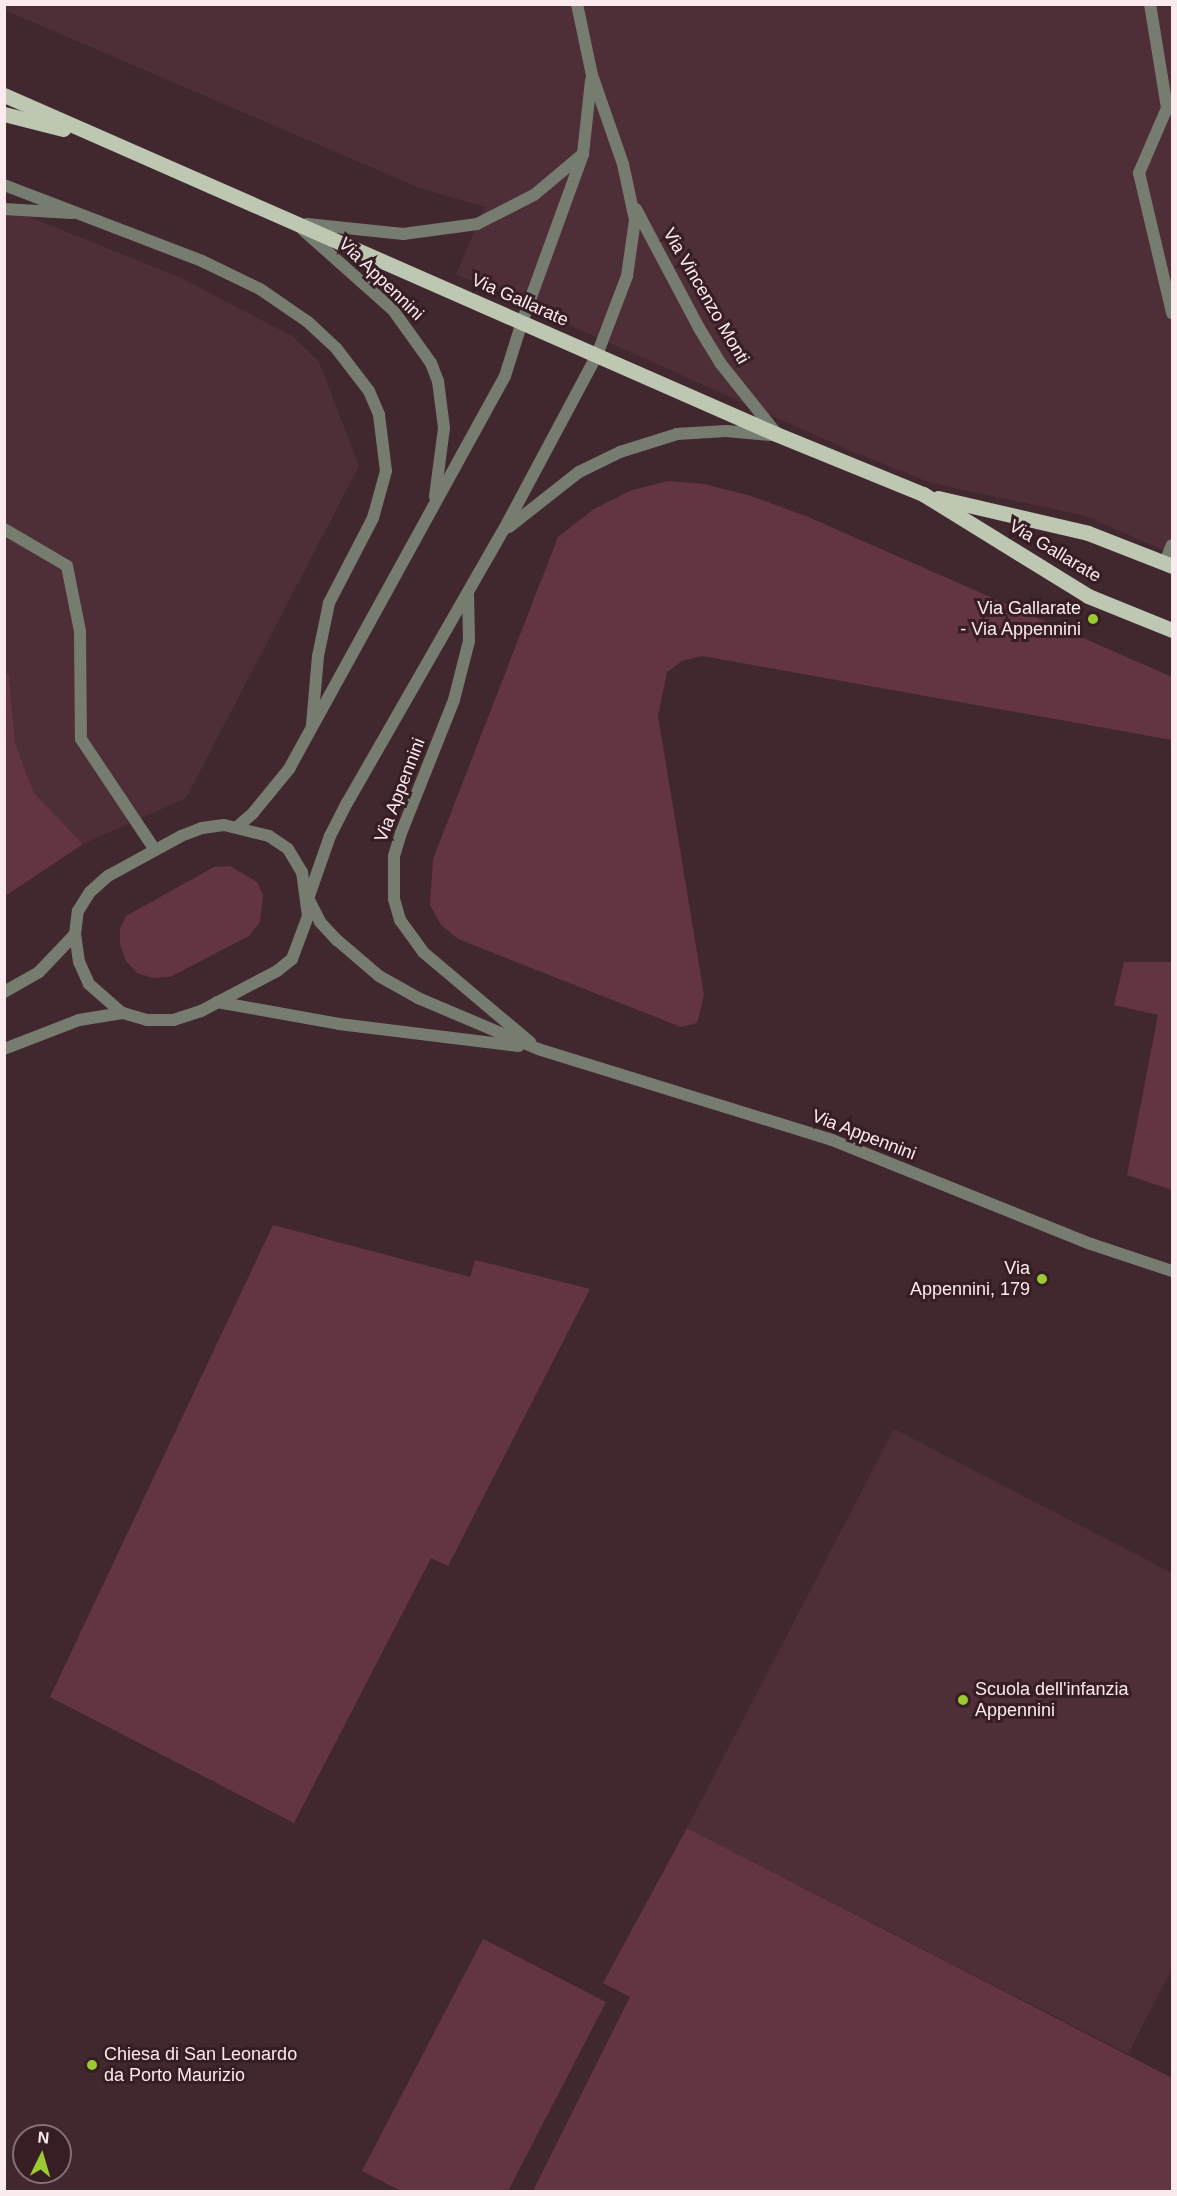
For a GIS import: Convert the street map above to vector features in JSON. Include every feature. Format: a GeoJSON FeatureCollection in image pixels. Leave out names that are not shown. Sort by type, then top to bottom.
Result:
{"type":"FeatureCollection","features":[{"type":"Feature","properties":{"kind":"main road"},"geometry":{"type":"LineString","coordinates":[[4,95],[102,138]]}},
{"type":"Feature","properties":{"kind":"main road"},"geometry":{"type":"LineString","coordinates":[[4,114],[102,138]]}},
{"type":"Feature","properties":{"kind":"main road","name":"Via Gallarate"},"geometry":{"type":"LineString","coordinates":[[102,138],[779,435],[924,494],[1088,532],[1169,564]]}},
{"type":"Feature","properties":{"kind":"main road","name":"Via Gallarate"},"geometry":{"type":"LineString","coordinates":[[924,494],[1088,596],[1173,630]]}},
{"type":"Feature","properties":{"kind":"street","name":"Via Vincenzo Monti"},"geometry":{"type":"LineString","coordinates":[[576,4],[592,75],[632,201],[635,220],[627,276],[597,355]]}},
{"type":"Feature","properties":{"kind":"street"},"geometry":{"type":"LineString","coordinates":[[1150,4],[1167,108],[1139,172],[1173,313]]}},
{"type":"Feature","properties":{"kind":"street","name":"Via Vincenzo Monti"},"geometry":{"type":"LineString","coordinates":[[522,322],[583,154],[592,75]]}},
{"type":"Feature","properties":{"kind":"street"},"geometry":{"type":"LineString","coordinates":[[296,223],[383,234],[477,224],[534,195],[583,154]]}},
{"type":"Feature","properties":{"kind":"street"},"geometry":{"type":"LineString","coordinates":[[4,185],[84,213],[260,289],[308,322],[336,348],[369,391],[379,415],[386,471],[373,518],[329,603],[318,656],[312,725]]}},
{"type":"Feature","properties":{"kind":"street","name":"Via Vincenzo Monti"},"geometry":{"type":"LineString","coordinates":[[632,201],[699,328],[721,364],[779,435]]}},
{"type":"Feature","properties":{"kind":"street"},"geometry":{"type":"LineString","coordinates":[[4,209],[84,213]]}},
{"type":"Feature","properties":{"kind":"street","name":"Via Appennini"},"geometry":{"type":"LineString","coordinates":[[296,223],[393,310],[431,363],[438,381],[444,428],[433,509]]}},
{"type":"Feature","properties":{"kind":"street","name":"Via Appennini"},"geometry":{"type":"LineString","coordinates":[[237,826],[274,789],[312,725],[433,509],[504,376],[522,322]]}},
{"type":"Feature","properties":{"kind":"street","name":"Via Appennini"},"geometry":{"type":"LineString","coordinates":[[4,1049],[79,1020],[122,1013],[147,1020],[173,1020],[217,1002],[277,971],[292,959],[305,927],[308,898],[330,836],[346,802],[503,531],[597,355]]}},
{"type":"Feature","properties":{"kind":"street","name":"Via Appennini"},"geometry":{"type":"LineString","coordinates":[[503,531],[579,472],[652,441],[677,434],[726,431],[779,435]]}},
{"type":"Feature","properties":{"kind":"street"},"geometry":{"type":"LineString","coordinates":[[4,529],[67,566],[80,631],[81,739],[155,850]]}},
{"type":"Feature","properties":{"kind":"street"},"geometry":{"type":"LineString","coordinates":[[1169,564],[1173,545]]}},
{"type":"Feature","properties":{"kind":"street","name":"Via Appennini"},"geometry":{"type":"LineString","coordinates":[[468,593],[469,641],[454,699],[394,856],[394,898],[400,920],[423,952],[538,1049]]}},
{"type":"Feature","properties":{"kind":"street","name":"Via Appennini"},"geometry":{"type":"LineString","coordinates":[[122,1013],[89,984],[79,962],[75,934],[78,911],[90,892],[108,876],[155,850],[202,828],[237,826],[269,836],[288,849],[302,872],[308,898],[320,922],[337,940],[397,988],[538,1049],[832,1140],[1091,1244],[1173,1271]]}},
{"type":"Feature","properties":{"kind":"street"},"geometry":{"type":"LineString","coordinates":[[4,993],[39,972],[75,934]]}},
{"type":"Feature","properties":{"kind":"street","name":"Via Appennini"},"geometry":{"type":"LineString","coordinates":[[217,1002],[347,1025],[538,1049]]}},
{"type":"Feature","properties":{"kind":"shaded area"},"geometry":{"type":"Polygon","coordinates":[[[5,4],[1172,5],[1172,554],[1086,516],[931,483],[844,448],[456,274],[485,207],[422,189],[5,10],[5,4]]]}},
{"type":"Feature","properties":{"kind":"shaded area"},"geometry":{"type":"Polygon","coordinates":[[[4,210],[30,217],[181,278],[292,336],[319,362],[359,466],[186,798],[83,844],[34,793],[15,743],[9,676],[5,673],[4,210]]]}},
{"type":"Feature","properties":{"kind":"shaded area"},"geometry":{"type":"Polygon","coordinates":[[[669,481],[704,484],[751,496],[806,516],[1172,677],[1172,740],[702,656],[682,661],[667,672],[658,716],[704,995],[697,1023],[681,1027],[458,939],[441,925],[430,905],[433,859],[558,537],[594,509],[632,490],[669,481]]]}},
{"type":"Feature","properties":{"kind":"shaded area"},"geometry":{"type":"Polygon","coordinates":[[[5,673],[9,675],[15,743],[34,793],[83,844],[5,896],[5,673]]]}},
{"type":"Feature","properties":{"kind":"shaded area"},"geometry":{"type":"Polygon","coordinates":[[[230,866],[257,882],[263,895],[260,922],[249,936],[170,977],[153,978],[137,973],[126,961],[120,944],[120,929],[126,916],[214,867],[230,866]]]}},
{"type":"Feature","properties":{"kind":"shaded area"},"geometry":{"type":"Polygon","coordinates":[[[1124,962],[1172,962],[1172,1190],[1127,1175],[1158,1015],[1114,1005],[1124,962]]]}},
{"type":"Feature","properties":{"kind":"shaded area"},"geometry":{"type":"Polygon","coordinates":[[[273,1225],[470,1277],[475,1260],[590,1289],[448,1566],[431,1558],[294,1823],[50,1697],[273,1225]]]}},
{"type":"Feature","properties":{"kind":"shaded area","name":"Scuola dell'infanzia Appennini"},"geometry":{"type":"Polygon","coordinates":[[[894,1429],[1172,1573],[1172,1968],[1128,2054],[687,1828],[894,1429]]]}},
{"type":"Feature","properties":{"kind":"shaded area"},"geometry":{"type":"Polygon","coordinates":[[[687,1828],[1172,2078],[1172,2191],[533,2191],[630,1997],[603,1983],[687,1828]]]}},
{"type":"Feature","properties":{"kind":"shaded area"},"geometry":{"type":"Polygon","coordinates":[[[483,1939],[606,2002],[508,2191],[401,2191],[362,2171],[483,1939]]]}},
{"type":"Feature","properties":{"kind":"place","name":"Via Gallarate - Via Appennini"},"geometry":{"type":"Point","coordinates":[1093,619]}},
{"type":"Feature","properties":{"kind":"place","name":"Via Appennini, 179"},"geometry":{"type":"Point","coordinates":[1042,1279]}},
{"type":"Feature","properties":{"kind":"place","name":"Scuola dell'infanzia Appennini"},"geometry":{"type":"Point","coordinates":[963,1700]}},
{"type":"Feature","properties":{"kind":"place","name":"Chiesa di San Leonardo da Porto Maurizio"},"geometry":{"type":"Point","coordinates":[92,2065]}}]}
